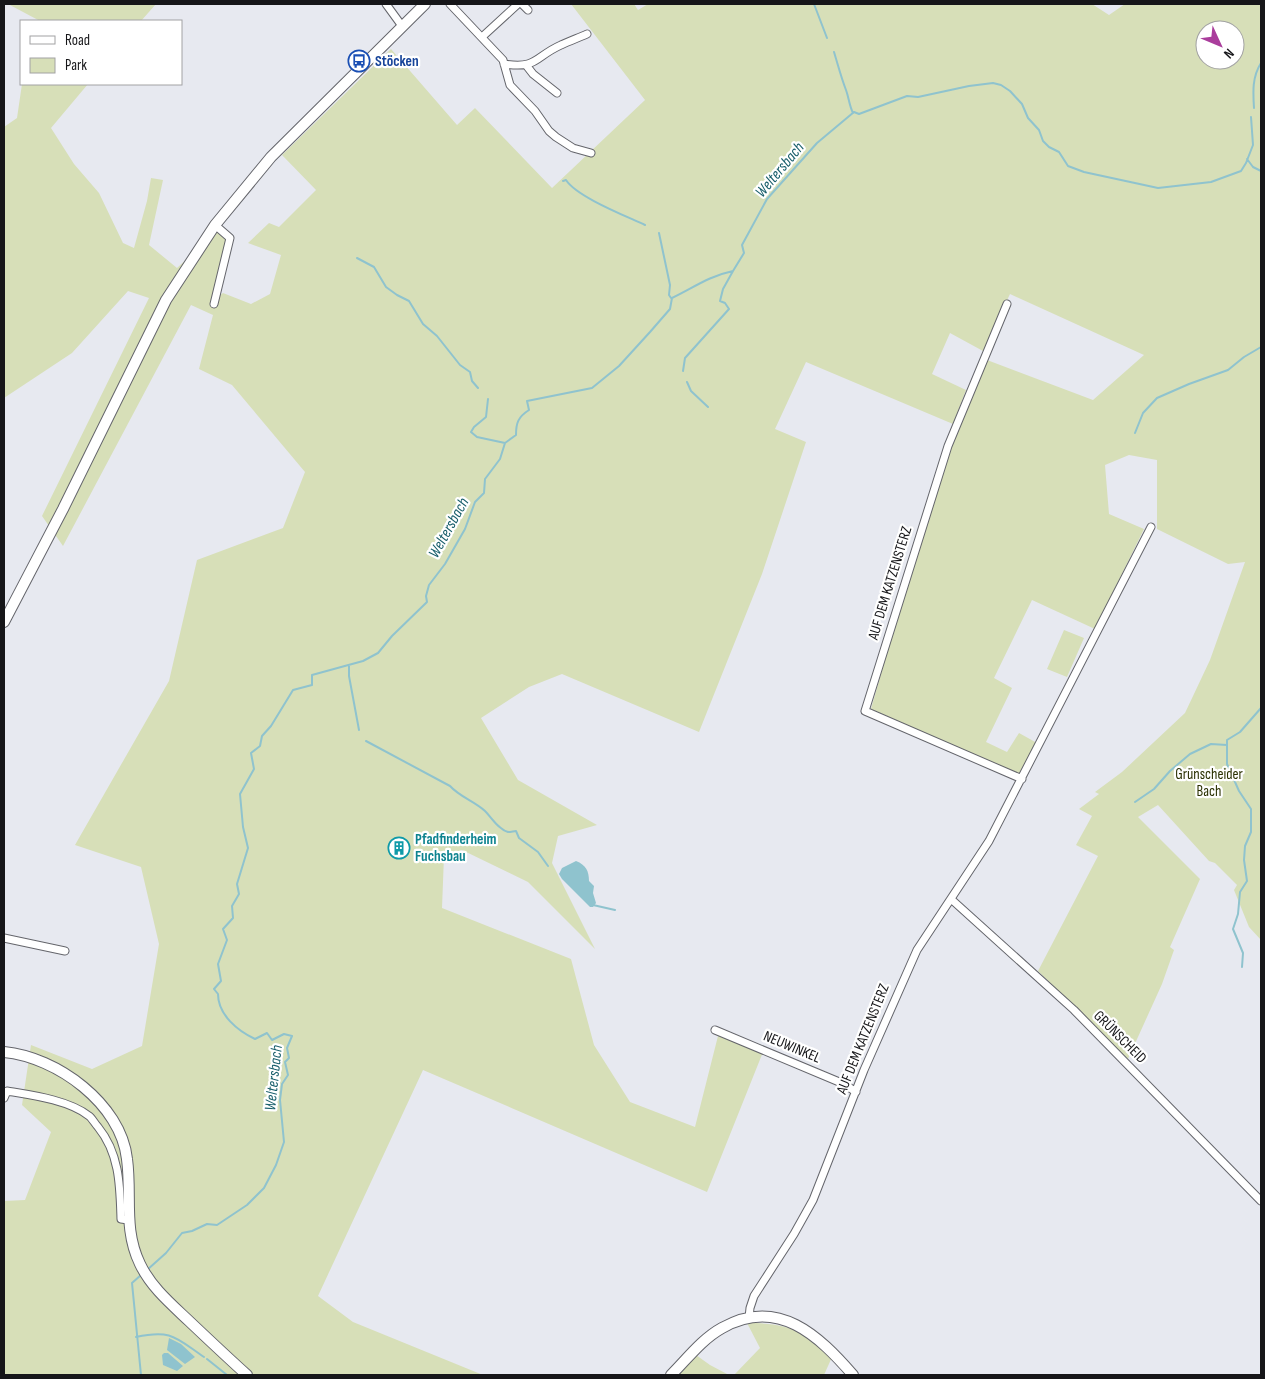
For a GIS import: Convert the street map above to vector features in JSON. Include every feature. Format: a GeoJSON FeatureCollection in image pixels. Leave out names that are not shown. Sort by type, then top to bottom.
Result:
{"type":"FeatureCollection","features":[{"type":"Feature","properties":{"kind":"main road"},"geometry":{"type":"LineString","coordinates":[[4,622],[63,509],[166,300],[215,225],[271,157],[425,4]]}},
{"type":"Feature","properties":{"kind":"main road"},"geometry":{"type":"LineString","coordinates":[[4,1052],[24,1056],[47,1065],[72,1079],[96,1098],[108,1113],[124,1140],[129,1175],[128,1220],[131,1242],[140,1266],[157,1291],[247,1375]]}},
{"type":"Feature","properties":{"kind":"main road"},"geometry":{"type":"LineString","coordinates":[[672,1375],[716,1332],[735,1322],[763,1317],[783,1319],[799,1326],[823,1342],[853,1375]]}},
{"type":"Feature","properties":{"kind":"street"},"geometry":{"type":"LineString","coordinates":[[386,4],[402,26]]}},
{"type":"Feature","properties":{"kind":"street"},"geometry":{"type":"LineString","coordinates":[[450,4],[503,60],[510,85],[535,111],[549,131],[556,138],[573,148],[591,152]]}},
{"type":"Feature","properties":{"kind":"street"},"geometry":{"type":"LineString","coordinates":[[482,37],[518,4]]}},
{"type":"Feature","properties":{"kind":"street"},"geometry":{"type":"LineString","coordinates":[[522,4],[528,10]]}},
{"type":"Feature","properties":{"kind":"street"},"geometry":{"type":"LineString","coordinates":[[504,64],[526,65],[560,45],[587,34]]}},
{"type":"Feature","properties":{"kind":"street"},"geometry":{"type":"LineString","coordinates":[[526,65],[533,74],[556,93]]}},
{"type":"Feature","properties":{"kind":"street"},"geometry":{"type":"LineString","coordinates":[[214,304],[230,238],[215,225]]}},
{"type":"Feature","properties":{"kind":"street","name":"AUF DEM KATZENSTERZ"},"geometry":{"type":"LineString","coordinates":[[1007,304],[948,446],[865,711],[1022,778]]}},
{"type":"Feature","properties":{"kind":"street","name":"AUF DEM KATZENSTERZ"},"geometry":{"type":"LineString","coordinates":[[749,1318],[754,1296],[794,1234],[813,1200],[904,976],[917,950],[989,841],[1151,527]]}},
{"type":"Feature","properties":{"kind":"street","name":"GRÜNSCHEID"},"geometry":{"type":"LineString","coordinates":[[951,899],[1074,1010],[1261,1201]]}},
{"type":"Feature","properties":{"kind":"street"},"geometry":{"type":"LineString","coordinates":[[5,938],[65,951]]}},
{"type":"Feature","properties":{"kind":"street","name":"NEUWINKEL"},"geometry":{"type":"LineString","coordinates":[[715,1030],[844,1084],[856,1092]]}},
{"type":"Feature","properties":{"kind":"street"},"geometry":{"type":"LineString","coordinates":[[4,1098],[7,1091],[29,1095],[71,1107],[89,1116],[105,1135],[114,1154],[120,1184],[120,1219],[128,1220]]}},
{"type":"Feature","properties":{"kind":"green space"},"geometry":{"type":"Polygon","coordinates":[[[8,4],[156,4],[142,20],[38,20],[8,4]]]}},
{"type":"Feature","properties":{"kind":"green space"},"geometry":{"type":"Polygon","coordinates":[[[571,4],[634,4],[638,10],[648,4],[1092,4],[1109,15],[1125,4],[1261,4],[1261,940],[1249,927],[1234,890],[1237,885],[1215,863],[1209,861],[1158,805],[1138,817],[1200,879],[1170,947],[1174,950],[1162,984],[1128,1059],[1038,971],[1098,856],[1076,845],[1092,816],[1079,809],[1099,794],[1095,792],[1122,772],[1185,713],[1210,660],[1245,562],[1228,564],[1157,529],[1157,460],[1129,455],[1105,465],[1109,514],[1144,529],[1095,629],[1032,600],[994,678],[1012,688],[986,742],[1007,752],[1019,733],[1037,743],[1020,775],[871,709],[892,635],[953,443],[987,360],[1093,400],[1144,355],[1010,294],[983,351],[950,333],[932,374],[966,390],[953,424],[806,362],[775,429],[806,442],[762,574],[699,732],[562,674],[529,687],[481,718],[518,780],[597,825],[558,836],[552,863],[595,949],[528,882],[462,850],[444,856],[442,908],[571,959],[594,1045],[630,1102],[695,1127],[718,1036],[728,1037],[763,1052],[707,1192],[423,1070],[318,1296],[353,1322],[483,1375],[4,1375],[4,1201],[25,1200],[51,1132],[22,1105],[31,1045],[92,1069],[142,1046],[159,944],[141,867],[75,845],[169,681],[197,560],[283,528],[305,472],[232,385],[199,369],[213,315],[191,305],[63,546],[42,516],[149,298],[128,291],[72,353],[4,398],[4,127],[17,118],[22,85],[87,85],[51,128],[74,164],[99,193],[123,243],[134,248],[147,201],[151,178],[163,180],[149,245],[177,268],[216,232],[228,239],[216,298],[223,293],[251,304],[270,294],[281,255],[248,243],[269,223],[279,227],[316,190],[282,155],[391,49],[457,125],[475,108],[552,188],[645,100],[571,4]]]}},
{"type":"Feature","properties":{"kind":"green space"},"geometry":{"type":"Polygon","coordinates":[[[1064,630],[1084,638],[1067,677],[1047,669],[1064,630]]]}},
{"type":"Feature","properties":{"kind":"green space"},"geometry":{"type":"Polygon","coordinates":[[[747,1323],[761,1323],[784,1327],[803,1334],[812,1340],[832,1357],[824,1375],[734,1375],[760,1348],[747,1323]]]}},
{"type":"Feature","properties":{"kind":"green space"},"geometry":{"type":"Polygon","coordinates":[[[696,1355],[710,1365],[729,1375],[679,1375],[696,1355]]]}},
{"type":"Feature","properties":{"kind":"water"},"geometry":{"type":"Polygon","coordinates":[[[576,861],[586,869],[589,881],[594,886],[593,893],[596,903],[593,907],[590,907],[559,874],[562,868],[576,861]]]}},
{"type":"Feature","properties":{"kind":"water"},"geometry":{"type":"Polygon","coordinates":[[[169,1338],[181,1344],[195,1357],[185,1364],[167,1350],[169,1338]]]}},
{"type":"Feature","properties":{"kind":"water"},"geometry":{"type":"Polygon","coordinates":[[[168,1353],[183,1366],[177,1371],[163,1365],[162,1355],[168,1353]]]}},
{"type":"Feature","properties":{"kind":"waterway"},"geometry":{"type":"LineString","coordinates":[[814,4],[827,38]]}},
{"type":"Feature","properties":{"kind":"waterway"},"geometry":{"type":"LineString","coordinates":[[834,52],[853,113]]}},
{"type":"Feature","properties":{"kind":"waterway","name":"Weltersbach"},"geometry":{"type":"LineString","coordinates":[[1254,108],[1253,90],[1261,63]]}},
{"type":"Feature","properties":{"kind":"waterway","name":"Weltersbach"},"geometry":{"type":"LineString","coordinates":[[147,1270],[166,1253],[182,1233],[192,1231],[207,1224],[217,1225],[247,1205],[264,1188],[276,1165],[284,1142],[280,1100],[282,1084],[288,1075],[285,1062],[289,1058],[287,1048],[292,1036],[284,1034],[272,1040],[267,1033],[255,1039],[249,1036],[236,1027],[225,1015],[221,1009],[218,994],[214,989],[221,981],[218,964],[227,940],[223,929],[233,918],[232,906],[239,894],[237,884],[248,848],[243,827],[240,794],[254,769],[251,753],[260,746],[262,736],[271,726],[293,690],[312,685],[312,675],[363,661],[378,653],[392,636],[427,602],[426,596],[429,585],[445,564],[465,529],[475,502],[484,493],[485,479],[500,459],[505,443],[516,435],[517,424],[520,418],[529,410],[527,401],[592,388],[619,366],[650,332],[670,309],[672,298],[709,279],[733,271],[744,253],[742,245],[767,199],[817,143],[854,112],[859,114],[907,96],[918,97],[993,83],[1001,85],[1010,91],[1022,104],[1028,118],[1039,130],[1043,141],[1049,147],[1059,152],[1068,166],[1084,172],[1158,188],[1211,182],[1241,171],[1253,145],[1251,117]]}},
{"type":"Feature","properties":{"kind":"waterway","name":"Grünscheider Bach"},"geometry":{"type":"LineString","coordinates":[[1247,159],[1253,167],[1261,171]]}},
{"type":"Feature","properties":{"kind":"waterway"},"geometry":{"type":"LineString","coordinates":[[563,181],[566,180],[580,193],[591,199],[645,225]]}},
{"type":"Feature","properties":{"kind":"waterway"},"geometry":{"type":"LineString","coordinates":[[659,233],[671,298]]}},
{"type":"Feature","properties":{"kind":"waterway"},"geometry":{"type":"LineString","coordinates":[[357,258],[374,267],[386,287],[409,301],[423,324],[437,336],[460,365],[470,372],[472,381],[478,388]]}},
{"type":"Feature","properties":{"kind":"waterway"},"geometry":{"type":"LineString","coordinates":[[683,371],[685,358],[729,309],[725,303],[720,301],[723,289],[733,271]]}},
{"type":"Feature","properties":{"kind":"waterway"},"geometry":{"type":"LineString","coordinates":[[1135,433],[1143,413],[1157,398],[1228,370],[1244,357],[1261,347]]}},
{"type":"Feature","properties":{"kind":"waterway"},"geometry":{"type":"LineString","coordinates":[[687,382],[691,391],[708,407]]}},
{"type":"Feature","properties":{"kind":"waterway"},"geometry":{"type":"LineString","coordinates":[[488,399],[486,417],[471,432],[477,437],[505,443]]}},
{"type":"Feature","properties":{"kind":"waterway"},"geometry":{"type":"LineString","coordinates":[[349,666],[349,676],[359,730]]}},
{"type":"Feature","properties":{"kind":"waterway","name":"Grünscheider Bach"},"geometry":{"type":"LineString","coordinates":[[1242,967],[1243,953],[1233,929],[1238,914],[1240,892],[1247,881],[1244,860],[1245,846],[1251,832],[1251,809],[1239,791],[1227,764],[1227,740],[1240,732],[1261,708]]}},
{"type":"Feature","properties":{"kind":"waterway"},"geometry":{"type":"LineString","coordinates":[[366,741],[450,786],[485,811],[504,831],[516,831],[519,838],[538,852],[548,866]]}},
{"type":"Feature","properties":{"kind":"waterway"},"geometry":{"type":"LineString","coordinates":[[1135,802],[1154,789],[1170,771],[1190,754],[1211,744],[1227,745]]}},
{"type":"Feature","properties":{"kind":"waterway"},"geometry":{"type":"LineString","coordinates":[[593,905],[615,910]]}},
{"type":"Feature","properties":{"kind":"waterway","name":"Weltersbach"},"geometry":{"type":"LineString","coordinates":[[141,1275],[132,1283],[141,1375]]}},
{"type":"Feature","properties":{"kind":"waterway"},"geometry":{"type":"LineString","coordinates":[[136,1337],[158,1334],[173,1337],[204,1357]]}},
{"type":"Feature","properties":{"kind":"waterway"},"geometry":{"type":"LineString","coordinates":[[207,1359],[227,1375]]}},
{"type":"Feature","properties":{"kind":"place","name":"Stöcken"},"geometry":{"type":"Point","coordinates":[359,61]}},
{"type":"Feature","properties":{"kind":"place","name":"Pfadfinderheim Fuchsbau"},"geometry":{"type":"Point","coordinates":[399,848]}}]}
